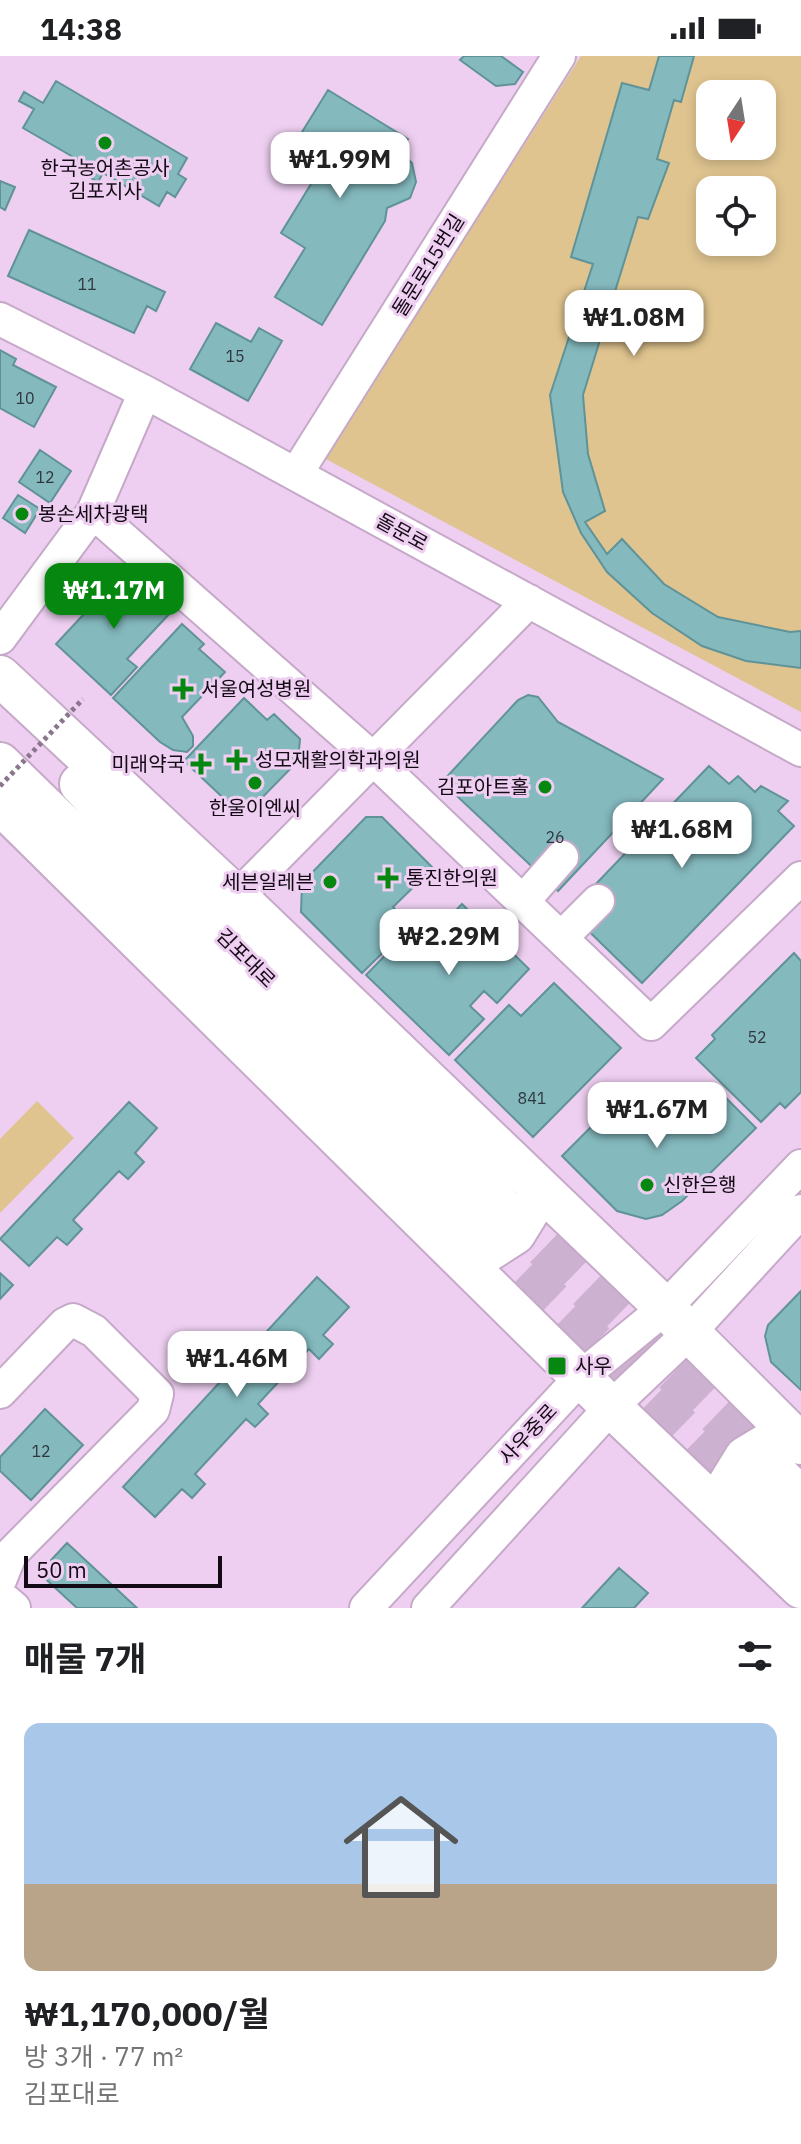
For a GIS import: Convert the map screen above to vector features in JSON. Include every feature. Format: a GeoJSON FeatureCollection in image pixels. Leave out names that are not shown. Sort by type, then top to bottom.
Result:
{"type":"FeatureCollection","features":[{"type":"Feature","properties":{"kind":"main road"},"geometry":{"type":"LineString","coordinates":[[0,676],[237,897],[677,1321],[771,1473],[801,1543]]}},
{"type":"Feature","properties":{"kind":"main road","name":"김포대로"},"geometry":{"type":"LineString","coordinates":[[0,701],[250,963],[483,1234]]}},
{"type":"Feature","properties":{"kind":"main road","name":"김포대로"},"geometry":{"type":"LineString","coordinates":[[0,763],[483,1234]]}},
{"type":"Feature","properties":{"kind":"main road"},"geometry":{"type":"LineString","coordinates":[[0,804],[483,1234],[582,1376],[611,1407],[771,1473]]}},
{"type":"Feature","properties":{"kind":"main road"},"geometry":{"type":"LineString","coordinates":[[483,1234],[515,1234],[542,1190]]}},
{"type":"Feature","properties":{"kind":"main road"},"geometry":{"type":"LineString","coordinates":[[771,1473],[801,1588]]}},
{"type":"Feature","properties":{"kind":"street","name":"돌문로15번길"},"geometry":{"type":"LineString","coordinates":[[296,474],[559,56]]}},
{"type":"Feature","properties":{"kind":"street","name":"돌문로"},"geometry":{"type":"LineString","coordinates":[[0,319],[145,392],[801,750]]}},
{"type":"Feature","properties":{"kind":"street"},"geometry":{"type":"LineString","coordinates":[[0,638],[93,512],[145,392]]}},
{"type":"Feature","properties":{"kind":"street"},"geometry":{"type":"LineString","coordinates":[[93,512],[372,758],[651,1024],[801,878]]}},
{"type":"Feature","properties":{"kind":"street"},"geometry":{"type":"LineString","coordinates":[[237,897],[529,601]]}},
{"type":"Feature","properties":{"kind":"street"},"geometry":{"type":"LineString","coordinates":[[532,891],[562,857]]}},
{"type":"Feature","properties":{"kind":"street"},"geometry":{"type":"LineString","coordinates":[[570,929],[598,901]]}},
{"type":"Feature","properties":{"kind":"street","name":"사우중로"},"geometry":{"type":"LineString","coordinates":[[428,1608],[611,1407],[801,1166]]}},
{"type":"Feature","properties":{"kind":"street","name":"사우중로"},"geometry":{"type":"LineString","coordinates":[[366,1608],[582,1376],[677,1321],[801,1211]]}},
{"type":"Feature","properties":{"kind":"street"},"geometry":{"type":"LineString","coordinates":[[0,1392],[65,1324],[73,1320],[94,1331],[157,1394],[153,1410],[10,1555],[0,1580]]}},
{"type":"Feature","properties":{"kind":"street"},"geometry":{"type":"LineString","coordinates":[[0,1596],[14,1608]]}},
{"type":"Feature","properties":{"kind":"path"},"geometry":{"type":"LineString","coordinates":[[0,786],[83,699]]}},
{"type":"Feature","properties":{"kind":"shaded area"},"geometry":{"type":"Polygon","coordinates":[[[581,56],[801,56],[801,712],[324,458],[581,56]]]}},
{"type":"Feature","properties":{"kind":"shaded area"},"geometry":{"type":"Polygon","coordinates":[[[37,1101],[74,1138],[0,1213],[0,1139],[37,1101]]]}},
{"type":"Feature","properties":{"kind":"building"},"geometry":{"type":"Polygon","coordinates":[[[464,56],[501,56],[523,72],[515,84],[496,86],[460,60],[464,56]]]}},
{"type":"Feature","properties":{"kind":"building"},"geometry":{"type":"Polygon","coordinates":[[[659,56],[694,56],[681,102],[674,100],[657,159],[669,163],[648,219],[638,217],[583,395],[588,454],[605,511],[585,522],[607,554],[622,539],[664,584],[718,617],[790,632],[801,631],[801,668],[746,661],[702,646],[652,613],[607,572],[581,533],[563,492],[550,395],[593,264],[571,257],[622,83],[649,90],[659,56]]]}},
{"type":"Feature","properties":{"kind":"building","name":"한국농어촌공사 김포지사"},"geometry":{"type":"Polygon","coordinates":[[[56,81],[187,158],[178,174],[186,179],[175,197],[167,192],[159,206],[103,173],[98,182],[75,169],[80,161],[23,128],[34,109],[19,101],[24,92],[43,103],[56,81]]]}},
{"type":"Feature","properties":{"kind":"building"},"geometry":{"type":"Polygon","coordinates":[[[328,90],[408,139],[400,152],[412,163],[416,182],[410,198],[387,208],[385,221],[322,325],[275,297],[305,248],[281,233],[311,184],[281,166],[328,90]]]}},
{"type":"Feature","properties":{"kind":"building"},"geometry":{"type":"Polygon","coordinates":[[[0,181],[15,187],[5,210],[0,207],[0,181]]]}},
{"type":"Feature","properties":{"kind":"building"},"geometry":{"type":"Polygon","coordinates":[[[29,230],[165,292],[156,311],[147,306],[134,333],[8,276],[29,230]]]}},
{"type":"Feature","properties":{"kind":"building"},"geometry":{"type":"Polygon","coordinates":[[[216,323],[251,342],[259,328],[282,341],[248,401],[190,369],[216,323]]]}},
{"type":"Feature","properties":{"kind":"building"},"geometry":{"type":"Polygon","coordinates":[[[0,350],[16,359],[13,365],[56,387],[34,427],[0,408],[0,350]]]}},
{"type":"Feature","properties":{"kind":"building"},"geometry":{"type":"Polygon","coordinates":[[[40,450],[71,471],[50,503],[19,482],[40,450]]]}},
{"type":"Feature","properties":{"kind":"building","name":"봉손세차광택"},"geometry":{"type":"Polygon","coordinates":[[[18,495],[40,509],[25,533],[3,518],[18,495]]]}},
{"type":"Feature","properties":{"kind":"building"},"geometry":{"type":"Polygon","coordinates":[[[126,569],[172,611],[127,659],[137,667],[111,695],[56,644],[126,569]]]}},
{"type":"Feature","properties":{"kind":"building","name":"서울여성병원"},"geometry":{"type":"Polygon","coordinates":[[[182,624],[204,644],[199,649],[225,672],[182,717],[193,736],[193,746],[187,752],[173,750],[160,742],[113,698],[182,624]]]}},
{"type":"Feature","properties":{"kind":"building"},"geometry":{"type":"Polygon","coordinates":[[[528,695],[538,697],[558,722],[663,779],[558,891],[442,782],[518,700],[528,695]]]}},
{"type":"Feature","properties":{"kind":"building"},"geometry":{"type":"Polygon","coordinates":[[[244,698],[267,720],[274,714],[300,739],[298,761],[250,810],[236,810],[184,761],[244,698]]]}},
{"type":"Feature","properties":{"kind":"building"},"geometry":{"type":"Polygon","coordinates":[[[709,766],[729,784],[738,776],[755,792],[761,786],[788,801],[778,811],[794,826],[642,983],[569,912],[709,766]]]}},
{"type":"Feature","properties":{"kind":"building"},"geometry":{"type":"Polygon","coordinates":[[[366,817],[382,817],[433,868],[393,907],[410,926],[362,973],[301,912],[302,883],[366,817]]]}},
{"type":"Feature","properties":{"kind":"building"},"geometry":{"type":"Polygon","coordinates":[[[462,904],[529,969],[497,1003],[484,991],[470,1006],[484,1019],[449,1055],[366,975],[402,938],[416,952],[462,904]]]}},
{"type":"Feature","properties":{"kind":"building"},"geometry":{"type":"Polygon","coordinates":[[[794,953],[801,961],[801,1092],[785,1108],[780,1103],[761,1122],[696,1058],[715,1039],[712,1035],[794,953]]]}},
{"type":"Feature","properties":{"kind":"building"},"geometry":{"type":"Polygon","coordinates":[[[554,983],[621,1048],[533,1137],[455,1060],[509,1005],[521,1016],[554,983]]]}},
{"type":"Feature","properties":{"kind":"building"},"geometry":{"type":"Polygon","coordinates":[[[714,1086],[756,1128],[682,1201],[662,1215],[646,1219],[617,1211],[562,1156],[629,1089],[652,1112],[676,1089],[693,1106],[714,1086]]]}},
{"type":"Feature","properties":{"kind":"building"},"geometry":{"type":"Polygon","coordinates":[[[129,1102],[157,1128],[135,1153],[144,1162],[128,1179],[119,1171],[73,1220],[82,1229],[67,1245],[57,1237],[29,1266],[0,1239],[129,1102]]]}},
{"type":"Feature","properties":{"kind":"building"},"geometry":{"type":"Polygon","coordinates":[[[0,1273],[13,1285],[0,1299],[0,1273]]]}},
{"type":"Feature","properties":{"kind":"building"},"geometry":{"type":"Polygon","coordinates":[[[317,1277],[349,1307],[323,1335],[333,1344],[319,1359],[309,1349],[258,1404],[268,1414],[255,1427],[246,1419],[195,1474],[205,1484],[192,1498],[182,1489],[155,1517],[123,1487],[317,1277]]]}},
{"type":"Feature","properties":{"kind":"building"},"geometry":{"type":"Polygon","coordinates":[[[801,1291],[801,1390],[771,1362],[765,1336],[768,1325],[801,1291]]]}},
{"type":"Feature","properties":{"kind":"building"},"geometry":{"type":"Polygon","coordinates":[[[45,1409],[83,1445],[31,1500],[0,1471],[0,1457],[45,1409]]]}},
{"type":"Feature","properties":{"kind":"building"},"geometry":{"type":"Polygon","coordinates":[[[67,1543],[137,1608],[77,1608],[39,1573],[67,1543]]]}},
{"type":"Feature","properties":{"kind":"building"},"geometry":{"type":"Polygon","coordinates":[[[619,1568],[648,1593],[634,1608],[582,1608],[619,1568]]]}},
{"type":"Feature","properties":{"kind":"tunnel"},"geometry":{"type":"LineString","coordinates":[[501,1206],[773,1470]]}},
{"type":"Feature","properties":{"kind":"tunnel"},"geometry":{"type":"LineString","coordinates":[[481,1231],[749,1493]]}},
{"type":"Feature","properties":{"kind":"place","name":"한국농어촌공사 김포지사"},"geometry":{"type":"Point","coordinates":[105,143]}},
{"type":"Feature","properties":{"kind":"place","name":"봉손세차광택"},"geometry":{"type":"Point","coordinates":[22,514]}},
{"type":"Feature","properties":{"kind":"place","name":"서울여성병원"},"geometry":{"type":"Point","coordinates":[183,689]}},
{"type":"Feature","properties":{"kind":"place","name":"성모재활의학과의원"},"geometry":{"type":"Point","coordinates":[237,760]}},
{"type":"Feature","properties":{"kind":"place","name":"미래약국"},"geometry":{"type":"Point","coordinates":[201,764]}},
{"type":"Feature","properties":{"kind":"place","name":"한울이엔씨"},"geometry":{"type":"Point","coordinates":[255,783]}},
{"type":"Feature","properties":{"kind":"place","name":"김포아트홀"},"geometry":{"type":"Point","coordinates":[545,787]}},
{"type":"Feature","properties":{"kind":"place","name":"통진한의원"},"geometry":{"type":"Point","coordinates":[388,878]}},
{"type":"Feature","properties":{"kind":"place","name":"세븐일레븐"},"geometry":{"type":"Point","coordinates":[330,882]}},
{"type":"Feature","properties":{"kind":"place","name":"신한은행"},"geometry":{"type":"Point","coordinates":[647,1185]}},
{"type":"Feature","properties":{"kind":"place","name":"사우"},"geometry":{"type":"Point","coordinates":[557,1366]}}]}
